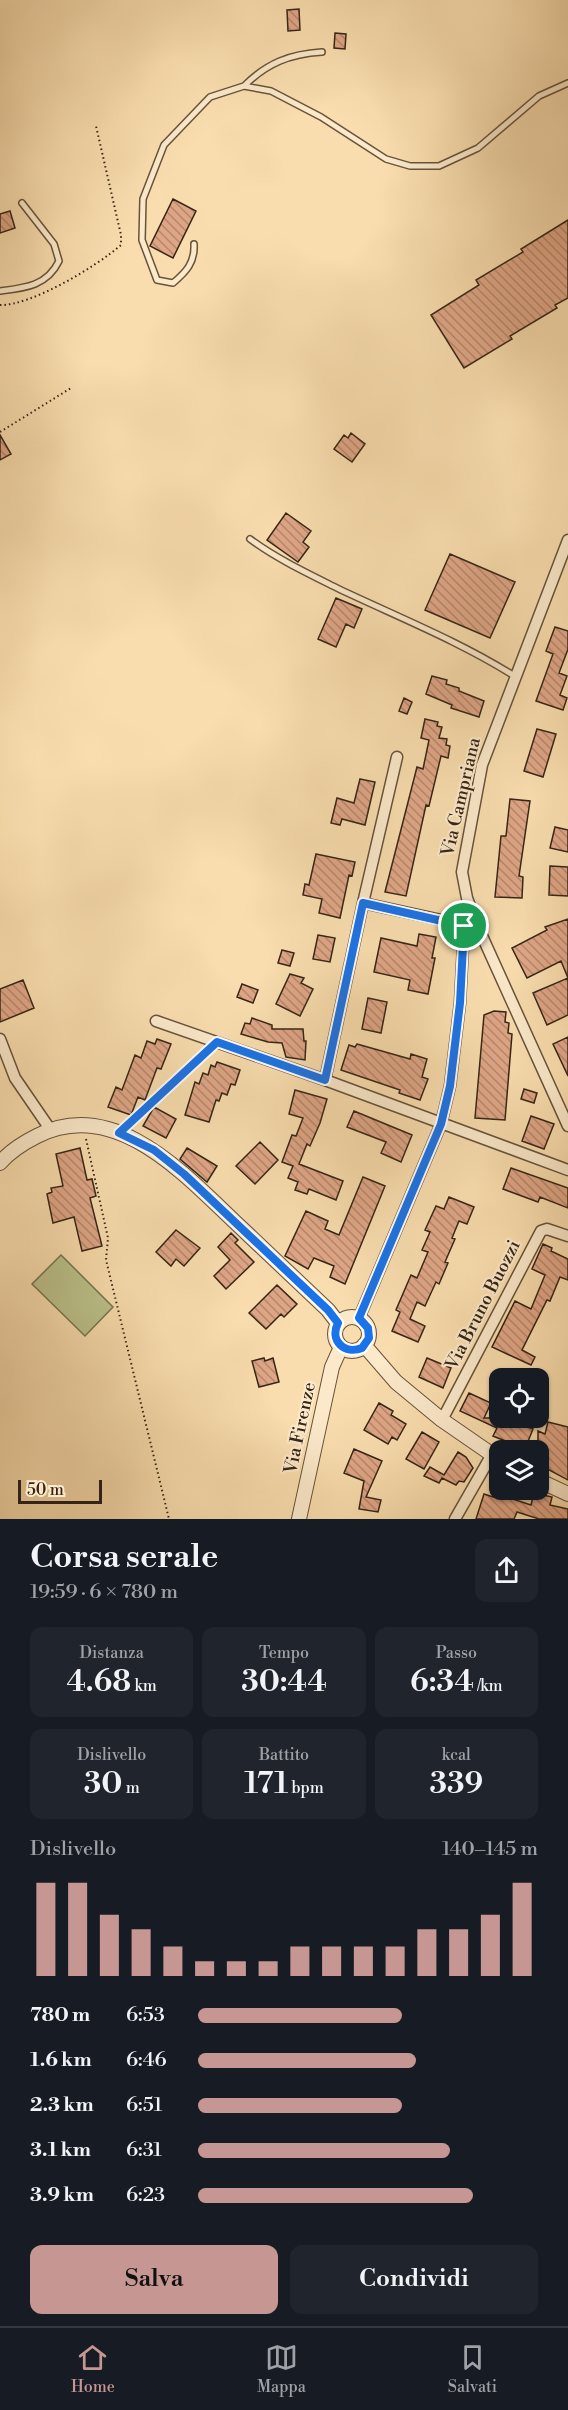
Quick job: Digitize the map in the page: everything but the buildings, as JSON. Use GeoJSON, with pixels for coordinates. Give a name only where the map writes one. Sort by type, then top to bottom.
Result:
{"type":"FeatureCollection","features":[{"type":"Feature","properties":{"kind":"street","name":"Via Campriana"},"geometry":{"type":"LineString","coordinates":[[568,540],[482,765],[463,857],[464,885],[478,927],[568,1126]]}},
{"type":"Feature","properties":{"kind":"street"},"geometry":{"type":"LineString","coordinates":[[325,1080],[397,757]]}},
{"type":"Feature","properties":{"kind":"street"},"geometry":{"type":"LineString","coordinates":[[363,903],[464,926],[478,927]]}},
{"type":"Feature","properties":{"kind":"street"},"geometry":{"type":"LineString","coordinates":[[359,1318],[441,1124],[450,1086],[459,1014],[464,926]]}},
{"type":"Feature","properties":{"kind":"street"},"geometry":{"type":"LineString","coordinates":[[156,1021],[325,1080],[568,1170]]}},
{"type":"Feature","properties":{"kind":"street"},"geometry":{"type":"LineString","coordinates":[[0,1039],[15,1078],[50,1129]]}},
{"type":"Feature","properties":{"kind":"street"},"geometry":{"type":"LineString","coordinates":[[0,1163],[25,1142],[50,1129],[86,1126],[105,1128],[119,1133],[154,1150],[184,1174],[328,1310],[338,1323]]}},
{"type":"Feature","properties":{"kind":"street","name":"Via Bruno Buozzi"},"geometry":{"type":"LineString","coordinates":[[442,1420],[541,1231],[547,1229],[568,1236]]}},
{"type":"Feature","properties":{"kind":"street"},"geometry":{"type":"LineString","coordinates":[[348,1317],[359,1318],[365,1322],[369,1338],[357,1350],[341,1347],[335,1333],[338,1323],[348,1317]]}},
{"type":"Feature","properties":{"kind":"street"},"geometry":{"type":"LineString","coordinates":[[364,1345],[396,1382],[442,1420],[489,1454]]}},
{"type":"Feature","properties":{"kind":"street","name":"Via Firenze"},"geometry":{"type":"LineString","coordinates":[[299,1519],[332,1367],[341,1347]]}},
{"type":"Feature","properties":{"kind":"street"},"geometry":{"type":"LineString","coordinates":[[455,1519],[489,1467]]}},
{"type":"Feature","properties":{"kind":"street"},"geometry":{"type":"LineString","coordinates":[[549,1485],[568,1494]]}},
{"type":"Feature","properties":{"kind":"lane"},"geometry":{"type":"LineString","coordinates":[[194,244],[194,254],[188,270],[173,283],[157,280],[142,240],[142,199],[164,146],[210,97],[244,86],[258,72],[280,59],[301,53],[322,52]]}},
{"type":"Feature","properties":{"kind":"lane"},"geometry":{"type":"LineString","coordinates":[[244,86],[271,91],[321,117],[386,159],[410,166],[439,166],[478,148],[539,96],[568,83]]}},
{"type":"Feature","properties":{"kind":"lane"},"geometry":{"type":"LineString","coordinates":[[0,291],[43,282],[54,272],[59,261],[54,244],[21,203]]}},
{"type":"Feature","properties":{"kind":"lane"},"geometry":{"type":"LineString","coordinates":[[250,539],[320,580],[438,636],[516,677]]}},
{"type":"Feature","properties":{"kind":"path"},"geometry":{"type":"LineString","coordinates":[[0,305],[12,305],[35,297],[109,255],[121,244],[121,234],[96,126]]}},
{"type":"Feature","properties":{"kind":"path"},"geometry":{"type":"LineString","coordinates":[[0,432],[71,388]]}},
{"type":"Feature","properties":{"kind":"path"},"geometry":{"type":"LineString","coordinates":[[119,1133],[217,1042]]}},
{"type":"Feature","properties":{"kind":"path"},"geometry":{"type":"LineString","coordinates":[[86,1126],[86,1139],[108,1238],[106,1260],[169,1519]]}},
{"type":"Feature","properties":{"kind":"green space"},"geometry":{"type":"Polygon","coordinates":[[[61,1255],[113,1307],[85,1336],[32,1284],[61,1255]]]}},
{"type":"Feature","properties":{"kind":"route"},"geometry":{"type":"LineString","coordinates":[[363,903],[464,926],[460,1003],[450,1086],[441,1124],[359,1318],[368,1328],[369,1338],[362,1348],[348,1350],[338,1344],[335,1329],[338,1323],[328,1310],[184,1174],[154,1150],[119,1133],[217,1042],[325,1080],[363,903]]}}]}
